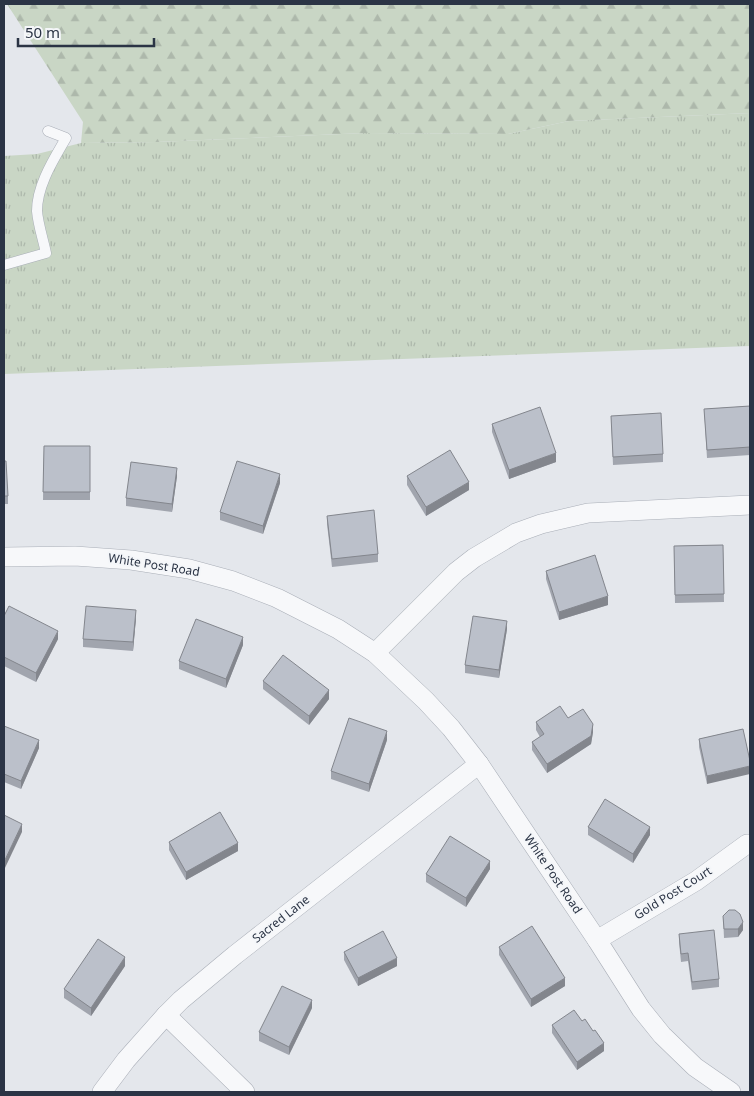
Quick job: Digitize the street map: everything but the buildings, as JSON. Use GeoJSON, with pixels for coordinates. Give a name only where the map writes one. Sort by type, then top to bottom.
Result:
{"type":"FeatureCollection","features":[{"type":"Feature","properties":{"kind":"street"},"geometry":{"type":"LineString","coordinates":[[375,653],[456,572],[474,558],[516,533],[541,524],[588,513],[750,504]]}},
{"type":"Feature","properties":{"kind":"street","name":"White Post Road"},"geometry":{"type":"LineString","coordinates":[[4,557],[75,556],[131,560],[189,569],[232,581],[277,598],[338,629],[375,653],[426,701],[451,728],[479,764],[642,1009],[662,1035],[695,1067],[731,1092]]}},
{"type":"Feature","properties":{"kind":"street","name":"Sacred Lane"},"geometry":{"type":"LineString","coordinates":[[102,1092],[126,1060],[166,1015],[235,955],[479,764]]}},
{"type":"Feature","properties":{"kind":"street","name":"Gold Post Court"},"geometry":{"type":"LineString","coordinates":[[597,940],[696,880],[747,844]]}},
{"type":"Feature","properties":{"kind":"street"},"geometry":{"type":"LineString","coordinates":[[166,1015],[245,1092]]}},
{"type":"Feature","properties":{"kind":"lane"},"geometry":{"type":"LineString","coordinates":[[4,266],[46,253],[37,211],[40,189],[66,138],[48,131]]}},
{"type":"Feature","properties":{"kind":"green space"},"geometry":{"type":"Polygon","coordinates":[[[7,4],[750,4],[750,113],[569,121],[508,134],[365,133],[156,142],[81,143],[83,122],[7,4]]]}},
{"type":"Feature","properties":{"kind":"green space"},"geometry":{"type":"Polygon","coordinates":[[[750,113],[750,346],[4,374],[4,156],[37,154],[81,143],[156,142],[365,133],[508,134],[569,121],[750,113]]]}}]}
